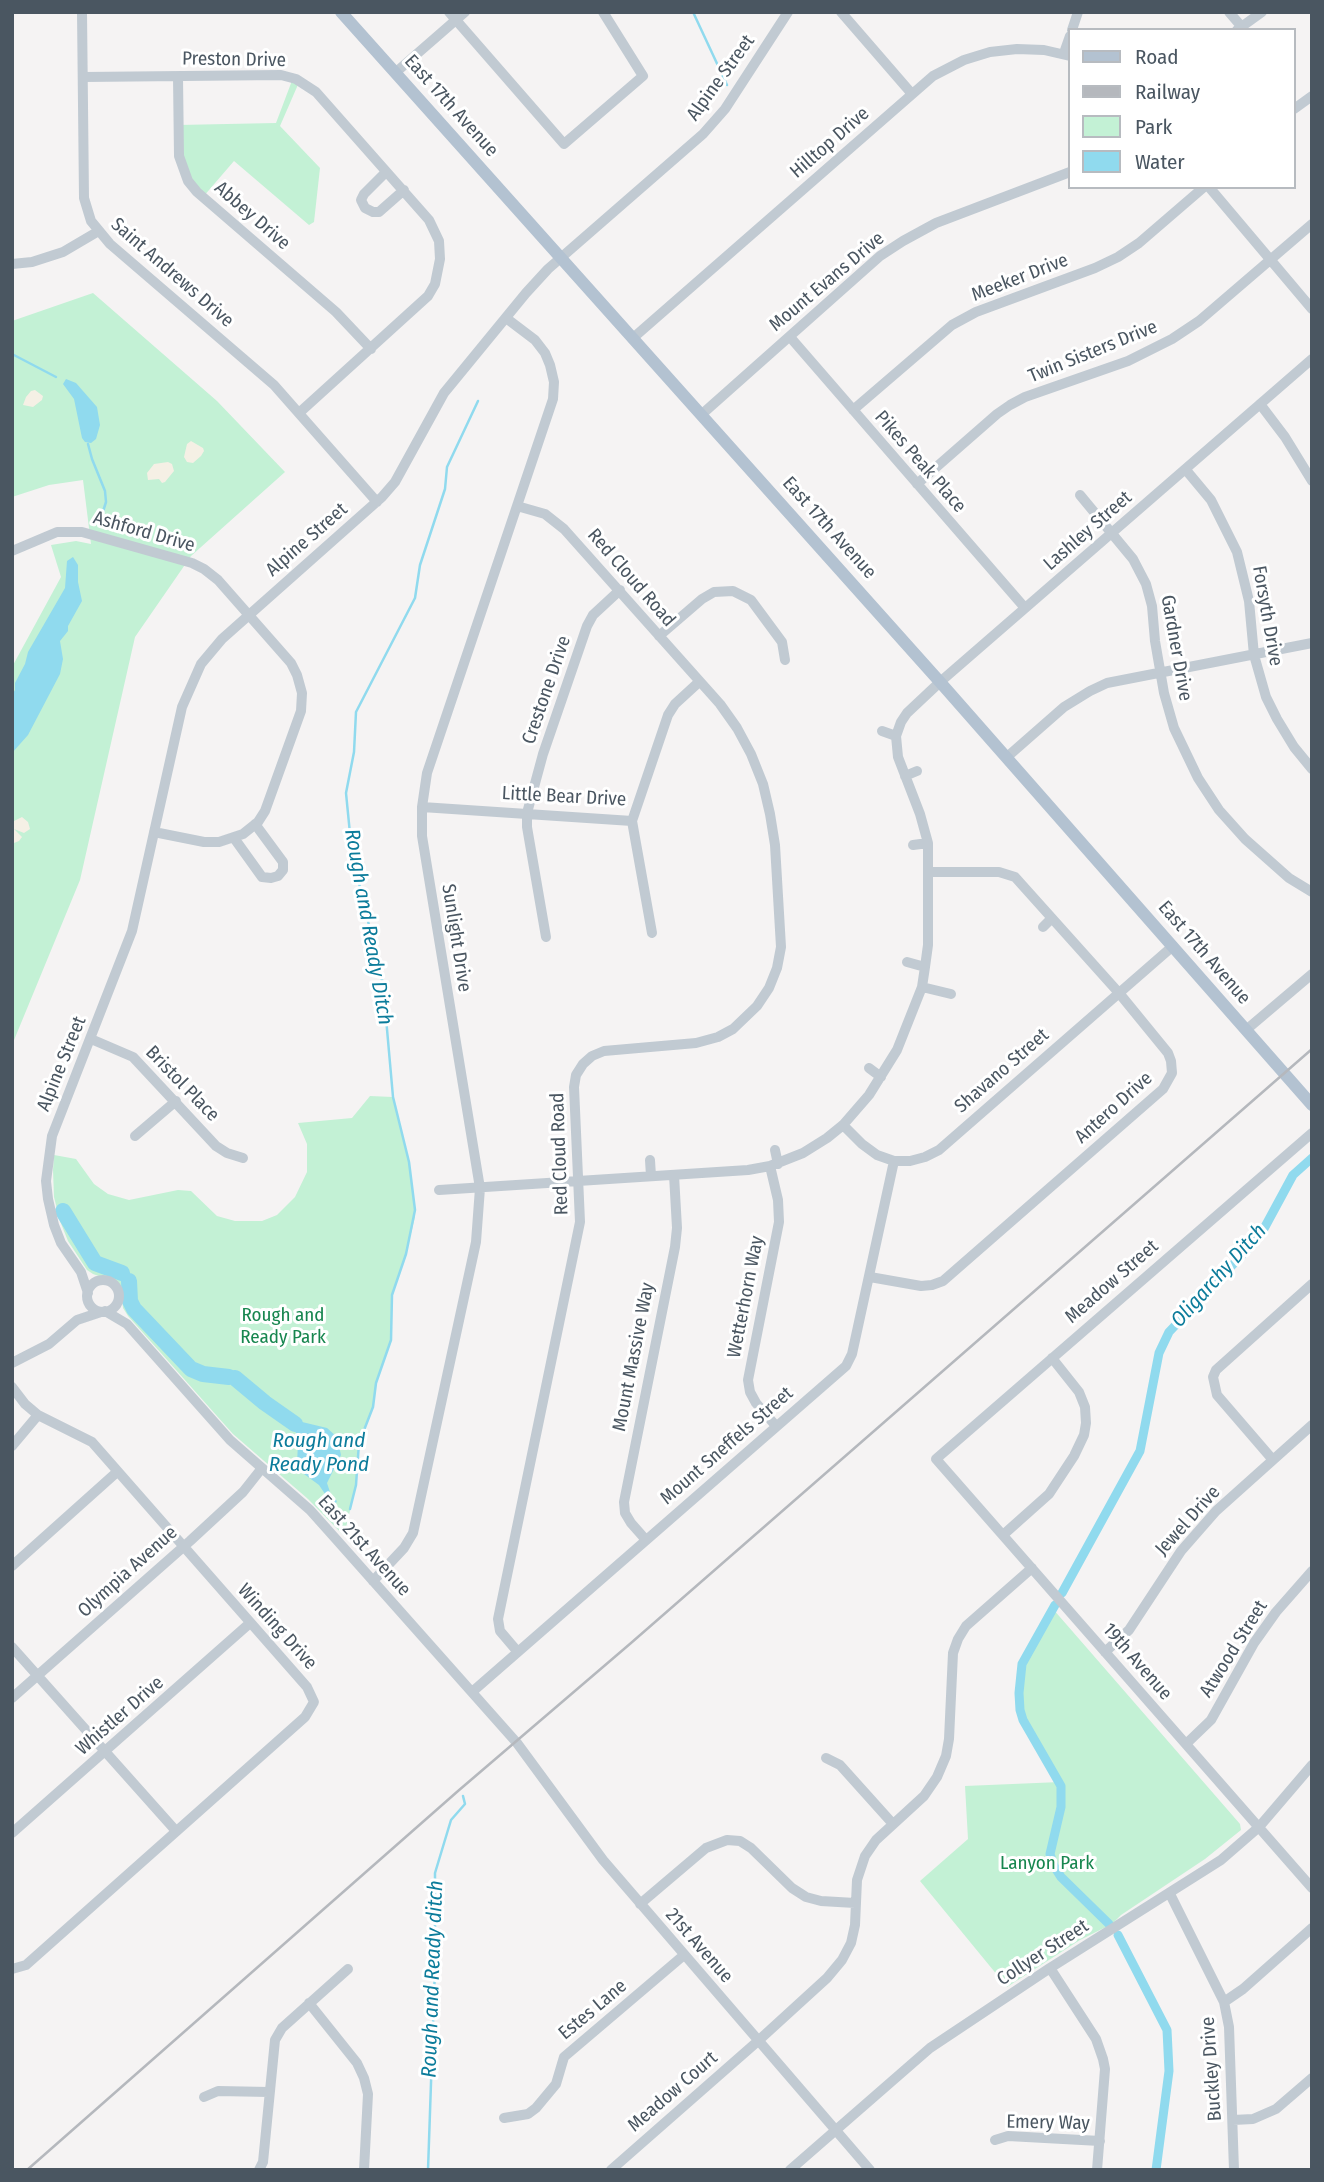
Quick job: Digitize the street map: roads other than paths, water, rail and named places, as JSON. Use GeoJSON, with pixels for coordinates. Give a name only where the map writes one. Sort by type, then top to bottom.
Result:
{"type":"FeatureCollection","features":[{"type":"Feature","properties":{"kind":"main road","name":"East 17th Avenue"},"geometry":{"type":"LineString","coordinates":[[341,12],[1007,757],[1312,1105]]}},
{"type":"Feature","properties":{"kind":"street","name":"Saint Andrews Drive"},"geometry":{"type":"LineString","coordinates":[[82,12],[84,198],[87,214],[97,232],[274,385],[377,502]]}},
{"type":"Feature","properties":{"kind":"street"},"geometry":{"type":"LineString","coordinates":[[449,12],[564,144],[643,76],[603,12]]}},
{"type":"Feature","properties":{"kind":"street"},"geometry":{"type":"LineString","coordinates":[[395,73],[457,22],[465,12]]}},
{"type":"Feature","properties":{"kind":"street","name":"Alpine Street"},"geometry":{"type":"LineString","coordinates":[[81,1272],[61,1243],[48,1199],[46,1181],[52,1136],[132,931],[182,708],[201,664],[222,639],[377,502],[395,482],[444,393],[526,293],[561,258],[655,178],[714,122],[788,12]]}},
{"type":"Feature","properties":{"kind":"street"},"geometry":{"type":"LineString","coordinates":[[841,12],[912,94]]}},
{"type":"Feature","properties":{"kind":"street"},"geometry":{"type":"LineString","coordinates":[[1229,12],[1239,28],[1262,12]]}},
{"type":"Feature","properties":{"kind":"street","name":"Hilltop Drive"},"geometry":{"type":"LineString","coordinates":[[633,338],[939,72],[990,52],[1017,49],[1067,55]]}},
{"type":"Feature","properties":{"kind":"street","name":"Preston Drive"},"geometry":{"type":"LineString","coordinates":[[84,77],[281,75],[296,79],[316,92],[429,220],[440,250],[435,285],[419,306],[299,413]]}},
{"type":"Feature","properties":{"kind":"street","name":"Abbey Drive"},"geometry":{"type":"LineString","coordinates":[[178,77],[179,156],[188,181],[197,192],[336,312],[371,349]]}},
{"type":"Feature","properties":{"kind":"street"},"geometry":{"type":"LineString","coordinates":[[1296,108],[1312,96]]}},
{"type":"Feature","properties":{"kind":"street"},"geometry":{"type":"LineString","coordinates":[[386,172],[363,194],[361,200],[365,208],[379,212],[404,190]]}},
{"type":"Feature","properties":{"kind":"street","name":"Mount Evans Drive"},"geometry":{"type":"LineString","coordinates":[[701,415],[880,257],[903,241],[936,223],[1068,173]]}},
{"type":"Feature","properties":{"kind":"street","name":"Meeker Drive"},"geometry":{"type":"LineString","coordinates":[[853,410],[953,325],[976,312],[1118,257],[1204,189]]}},
{"type":"Feature","properties":{"kind":"street"},"geometry":{"type":"LineString","coordinates":[[1208,189],[1312,309]]}},
{"type":"Feature","properties":{"kind":"street","name":"Twin Sisters Drive"},"geometry":{"type":"LineString","coordinates":[[918,484],[1010,405],[1025,397],[1128,361],[1172,339],[1199,321],[1312,224]]}},
{"type":"Feature","properties":{"kind":"street"},"geometry":{"type":"LineString","coordinates":[[12,264],[32,262],[63,252],[97,232]]}},
{"type":"Feature","properties":{"kind":"street","name":"Sunlight Drive"},"geometry":{"type":"LineString","coordinates":[[373,1581],[404,1548],[413,1533],[476,1242],[480,1188],[422,836],[422,807],[428,774],[553,399],[554,382],[550,365],[540,346],[506,318]]}},
{"type":"Feature","properties":{"kind":"street","name":"Pikes Peak Place"},"geometry":{"type":"LineString","coordinates":[[790,337],[1025,608]]}},
{"type":"Feature","properties":{"kind":"street","name":"Lashley Street"},"geometry":{"type":"LineString","coordinates":[[896,736],[908,713],[940,682],[1312,359]]}},
{"type":"Feature","properties":{"kind":"street"},"geometry":{"type":"LineString","coordinates":[[1260,404],[1285,437],[1312,481]]}},
{"type":"Feature","properties":{"kind":"street","name":"Forsyth Drive"},"geometry":{"type":"LineString","coordinates":[[1186,470],[1211,500],[1237,552],[1249,601],[1254,655],[1266,697],[1294,747],[1312,769]]}},
{"type":"Feature","properties":{"kind":"street","name":"Gardner Drive"},"geometry":{"type":"LineString","coordinates":[[1080,495],[1133,559],[1146,584],[1152,606],[1159,672],[1174,728],[1185,753],[1219,810],[1245,839],[1266,859],[1312,892]]}},
{"type":"Feature","properties":{"kind":"street","name":"Red Cloud Road"},"geometry":{"type":"LineString","coordinates":[[516,1651],[500,1631],[498,1619],[580,1222],[574,1087],[576,1075],[592,1056],[604,1051],[696,1043],[718,1037],[739,1024],[758,1006],[769,988],[781,947],[775,845],[762,784],[751,754],[737,728],[720,704],[555,519],[517,506]]}},
{"type":"Feature","properties":{"kind":"street","name":"Ashford Drive"},"geometry":{"type":"LineString","coordinates":[[12,551],[57,532],[82,532],[192,563],[218,580],[291,663],[302,693],[301,711],[265,811],[255,824]]}},
{"type":"Feature","properties":{"kind":"street","name":"Crestone Drive"},"geometry":{"type":"LineString","coordinates":[[527,813],[543,754],[587,625],[593,615],[620,590]]}},
{"type":"Feature","properties":{"kind":"street"},"geometry":{"type":"LineString","coordinates":[[659,636],[702,599],[714,592],[733,591],[751,600],[782,642],[785,660]]}},
{"type":"Feature","properties":{"kind":"street"},"geometry":{"type":"LineString","coordinates":[[1007,757],[1063,707],[1107,683],[1312,643]]}},
{"type":"Feature","properties":{"kind":"street","name":"Little Bear Drive"},"geometry":{"type":"LineString","coordinates":[[422,807],[632,821],[668,715],[675,704],[699,682]]}},
{"type":"Feature","properties":{"kind":"street"},"geometry":{"type":"LineString","coordinates":[[439,1190],[674,1175],[774,1165],[803,1153],[843,1125],[869,1095],[897,1050],[922,988],[928,945],[928,843],[898,757],[896,736],[882,731]]}},
{"type":"Feature","properties":{"kind":"street"},"geometry":{"type":"LineString","coordinates":[[905,776],[916,771]]}},
{"type":"Feature","properties":{"kind":"street"},"geometry":{"type":"LineString","coordinates":[[527,813],[527,827],[546,937]]}},
{"type":"Feature","properties":{"kind":"street"},"geometry":{"type":"LineString","coordinates":[[632,821],[652,933]]}},
{"type":"Feature","properties":{"kind":"street"},"geometry":{"type":"LineString","coordinates":[[154,832],[204,842],[219,842],[234,838],[255,824],[283,862],[283,870],[278,876],[262,877],[234,838]]}},
{"type":"Feature","properties":{"kind":"street"},"geometry":{"type":"LineString","coordinates":[[913,845],[928,843]]}},
{"type":"Feature","properties":{"kind":"street","name":"Antero Drive"},"geometry":{"type":"LineString","coordinates":[[870,1277],[920,1291],[943,1281],[1163,1089],[1172,1073],[1168,1052],[1015,877],[999,867],[929,872]]}},
{"type":"Feature","properties":{"kind":"street"},"geometry":{"type":"LineString","coordinates":[[1043,927],[1051,919]]}},
{"type":"Feature","properties":{"kind":"street","name":"Shavano Street"},"geometry":{"type":"LineString","coordinates":[[894,1161],[910,1161],[939,1150],[1172,946]]}},
{"type":"Feature","properties":{"kind":"street"},"geometry":{"type":"LineString","coordinates":[[907,962],[925,967]]}},
{"type":"Feature","properties":{"kind":"street"},"geometry":{"type":"LineString","coordinates":[[1246,1030],[1312,974]]}},
{"type":"Feature","properties":{"kind":"street"},"geometry":{"type":"LineString","coordinates":[[922,988],[951,994]]}},
{"type":"Feature","properties":{"kind":"street","name":"Bristol Place"},"geometry":{"type":"LineString","coordinates":[[91,1039],[133,1057],[216,1146],[230,1155],[243,1158]]}},
{"type":"Feature","properties":{"kind":"street"},"geometry":{"type":"LineString","coordinates":[[869,1069],[881,1077]]}},
{"type":"Feature","properties":{"kind":"street"},"geometry":{"type":"LineString","coordinates":[[135,1136],[176,1101]]}},
{"type":"Feature","properties":{"kind":"street"},"geometry":{"type":"LineString","coordinates":[[843,1125],[862,1144],[894,1161]]}},
{"type":"Feature","properties":{"kind":"street","name":"Meadow Street"},"geometry":{"type":"LineString","coordinates":[[936,1459],[1312,1133]]}},
{"type":"Feature","properties":{"kind":"street"},"geometry":{"type":"LineString","coordinates":[[774,1165],[775,1150]]}},
{"type":"Feature","properties":{"kind":"street"},"geometry":{"type":"LineString","coordinates":[[650,1160],[651,1176]]}},
{"type":"Feature","properties":{"kind":"street","name":"Mount Sneffels Street"},"geometry":{"type":"LineString","coordinates":[[472,1692],[846,1366],[852,1354],[894,1161]]}},
{"type":"Feature","properties":{"kind":"street","name":"Wetterhorn Way"},"geometry":{"type":"LineString","coordinates":[[774,1165],[779,1222],[748,1380],[756,1403],[776,1426]]}},
{"type":"Feature","properties":{"kind":"street","name":"Mount Massive Way"},"geometry":{"type":"LineString","coordinates":[[646,1540],[625,1513],[624,1502],[677,1228],[674,1175]]}},
{"type":"Feature","properties":{"kind":"street"},"geometry":{"type":"LineString","coordinates":[[12,1363],[49,1344],[77,1320],[116,1305],[119,1296],[113,1284],[81,1272]]}},
{"type":"Feature","properties":{"kind":"street"},"geometry":{"type":"LineString","coordinates":[[81,1272],[92,1307],[103,1311]]}},
{"type":"Feature","properties":{"kind":"street"},"geometry":{"type":"LineString","coordinates":[[77,1320],[92,1285],[100,1280]]}},
{"type":"Feature","properties":{"kind":"street"},"geometry":{"type":"LineString","coordinates":[[1273,1461],[1217,1395],[1213,1377],[1226,1361],[1312,1284]]}},
{"type":"Feature","properties":{"kind":"street","name":"East 21st Avenue"},"geometry":{"type":"LineString","coordinates":[[119,1296],[127,1324]]}},
{"type":"Feature","properties":{"kind":"street","name":"East 21st Avenue"},"geometry":{"type":"LineString","coordinates":[[103,1311],[127,1324],[230,1440],[310,1510],[512,1737]]}},
{"type":"Feature","properties":{"kind":"street"},"geometry":{"type":"LineString","coordinates":[[1003,1535],[1049,1494],[1074,1456],[1084,1435],[1085,1407],[1079,1392],[1052,1358]]}},
{"type":"Feature","properties":{"kind":"street","name":"Winding Drive"},"geometry":{"type":"LineString","coordinates":[[12,1387],[38,1415],[92,1442],[307,1687],[314,1702],[305,1717],[26,1965],[12,1969]]}},
{"type":"Feature","properties":{"kind":"street"},"geometry":{"type":"LineString","coordinates":[[12,1446],[38,1415]]}},
{"type":"Feature","properties":{"kind":"street","name":"Jewel Drive"},"geometry":{"type":"LineString","coordinates":[[1105,1652],[1129,1630],[1181,1551],[1216,1511],[1312,1425]]}},
{"type":"Feature","properties":{"kind":"street","name":"19th Avenue"},"geometry":{"type":"LineString","coordinates":[[936,1459],[1312,1888]]}},
{"type":"Feature","properties":{"kind":"street","name":"Olympia Avenue"},"geometry":{"type":"LineString","coordinates":[[12,1698],[243,1492],[262,1468]]}},
{"type":"Feature","properties":{"kind":"street"},"geometry":{"type":"LineString","coordinates":[[12,1566],[117,1472]]}},
{"type":"Feature","properties":{"kind":"street","name":"Meadow Court"},"geometry":{"type":"LineString","coordinates":[[611,2170],[758,2041],[827,1978],[842,1960],[851,1943],[855,1925],[857,1880],[865,1856],[876,1840],[923,1796],[937,1777],[946,1756],[953,1653],[958,1639],[966,1626],[1032,1568]]}},
{"type":"Feature","properties":{"kind":"street","name":"Atwood Street"},"geometry":{"type":"LineString","coordinates":[[1186,1744],[1211,1720],[1254,1643],[1290,1594],[1312,1571]]}},
{"type":"Feature","properties":{"kind":"street","name":"Whistler Drive"},"geometry":{"type":"LineString","coordinates":[[12,1833],[250,1623]]}},
{"type":"Feature","properties":{"kind":"street"},"geometry":{"type":"LineString","coordinates":[[12,1647],[176,1831]]}},
{"type":"Feature","properties":{"kind":"street","name":"21st Avenue"},"geometry":{"type":"LineString","coordinates":[[512,1737],[603,1860],[870,2170]]}},
{"type":"Feature","properties":{"kind":"street"},"geometry":{"type":"LineString","coordinates":[[826,1758],[840,1765],[893,1824]]}},
{"type":"Feature","properties":{"kind":"street","name":"Collyer Street"},"geometry":{"type":"LineString","coordinates":[[790,2170],[930,2048],[1221,1860],[1259,1827],[1312,1765]]}},
{"type":"Feature","properties":{"kind":"street"},"geometry":{"type":"LineString","coordinates":[[640,1904],[706,1848],[727,1840],[740,1841],[751,1848],[792,1888],[806,1897],[821,1901],[855,1903]]}},
{"type":"Feature","properties":{"kind":"street","name":"Buckley Drive"},"geometry":{"type":"LineString","coordinates":[[1170,1894],[1224,2002],[1229,2027],[1234,2170]]}},
{"type":"Feature","properties":{"kind":"street"},"geometry":{"type":"LineString","coordinates":[[1224,2002],[1243,1989],[1312,1928]]}},
{"type":"Feature","properties":{"kind":"street","name":"Estes Lane"},"geometry":{"type":"LineString","coordinates":[[504,2118],[528,2114],[536,2109],[556,2084],[564,2057],[684,1955]]}},
{"type":"Feature","properties":{"kind":"street"},"geometry":{"type":"LineString","coordinates":[[1050,1968],[1096,2039],[1103,2059],[1105,2069],[1097,2170]]}},
{"type":"Feature","properties":{"kind":"street"},"geometry":{"type":"LineString","coordinates":[[259,2170],[263,2162],[275,2040],[282,2028],[348,1969]]}},
{"type":"Feature","properties":{"kind":"street"},"geometry":{"type":"LineString","coordinates":[[309,2003],[357,2063],[365,2078],[368,2094],[364,2170]]}},
{"type":"Feature","properties":{"kind":"street"},"geometry":{"type":"LineString","coordinates":[[1233,2120],[1253,2119],[1276,2109],[1312,2078]]}},
{"type":"Feature","properties":{"kind":"street"},"geometry":{"type":"LineString","coordinates":[[204,2097],[218,2091],[269,2092]]}},
{"type":"Feature","properties":{"kind":"street","name":"Emery Way"},"geometry":{"type":"LineString","coordinates":[[995,2140],[1008,2136],[1100,2141]]}},
{"type":"Feature","properties":{"kind":"water"},"geometry":{"type":"Polygon","coordinates":[[[66,379],[76,383],[97,407],[100,425],[96,439],[91,443],[82,438],[74,399],[63,384],[66,379]]]}},
{"type":"Feature","properties":{"kind":"water"},"geometry":{"type":"Polygon","coordinates":[[[73,557],[78,565],[82,601],[68,626],[68,631],[60,641],[63,659],[60,674],[28,735],[12,753],[12,695],[15,683],[28,652],[65,588],[67,561],[73,557]]]}},
{"type":"Feature","properties":{"kind":"water","name":"Rough and Ready Pond"},"geometry":{"type":"Polygon","coordinates":[[[298,1421],[327,1428],[337,1437],[341,1455],[327,1483],[336,1503],[329,1500],[319,1485],[297,1465],[298,1441],[294,1426],[298,1421]]]}},
{"type":"Feature","properties":{"kind":"waterway","name":"Rough and Ready Ditch"},"geometry":{"type":"LineString","coordinates":[[693,12],[727,85]]}},
{"type":"Feature","properties":{"kind":"waterway"},"geometry":{"type":"LineString","coordinates":[[12,354],[56,377]]}},
{"type":"Feature","properties":{"kind":"waterway","name":"Rough and Ready Ditch"},"geometry":{"type":"LineString","coordinates":[[350,1509],[356,1485],[359,1443],[373,1407],[376,1383],[391,1340],[392,1295],[406,1254],[415,1210],[409,1162],[393,1097],[383,984],[352,854],[346,793],[354,752],[356,712],[415,598],[420,565],[445,489],[447,467],[478,401]]}},
{"type":"Feature","properties":{"kind":"waterway"},"geometry":{"type":"LineString","coordinates":[[88,444],[105,491],[106,502],[100,521]]}},
{"type":"Feature","properties":{"kind":"waterway","name":"Oligarchy Ditch"},"geometry":{"type":"LineString","coordinates":[[1062,1593],[1140,1451],[1159,1353],[1169,1332],[1260,1236],[1293,1175],[1312,1158]]}},
{"type":"Feature","properties":{"kind":"waterway"},"geometry":{"type":"LineString","coordinates":[[63,1211],[95,1263],[122,1273]]}},
{"type":"Feature","properties":{"kind":"waterway"},"geometry":{"type":"LineString","coordinates":[[129,1281],[130,1301],[134,1309],[191,1369],[203,1374],[229,1377]]}},
{"type":"Feature","properties":{"kind":"waterway"},"geometry":{"type":"LineString","coordinates":[[235,1378],[295,1424]]}},
{"type":"Feature","properties":{"kind":"waterway","name":"Oligarchy Ditch"},"geometry":{"type":"LineString","coordinates":[[1055,1605],[1022,1664],[1020,1710],[1023,1720],[1061,1786],[1061,1807],[1050,1854],[1054,1866],[1061,1877],[1109,1924]]}},
{"type":"Feature","properties":{"kind":"waterway","name":"Rough and Ready ditch"},"geometry":{"type":"LineString","coordinates":[[428,2170],[435,1967],[435,1873],[451,1820],[465,1804],[463,1796]]}},
{"type":"Feature","properties":{"kind":"waterway","name":"Oligarchy Ditch"},"geometry":{"type":"LineString","coordinates":[[1118,1935],[1167,2030],[1169,2071],[1156,2170]]}},
{"type":"Feature","properties":{"kind":"railway"},"geometry":{"type":"LineString","coordinates":[[27,2170],[458,1791],[1312,1049]]}},
{"type":"Feature","properties":{"kind":"park label","name":"Rough and Ready Park"},"geometry":{"type":"Point","coordinates":[283,1327]}},
{"type":"Feature","properties":{"kind":"park label","name":"Lanyon Park"},"geometry":{"type":"Point","coordinates":[1047,1864]}}]}
